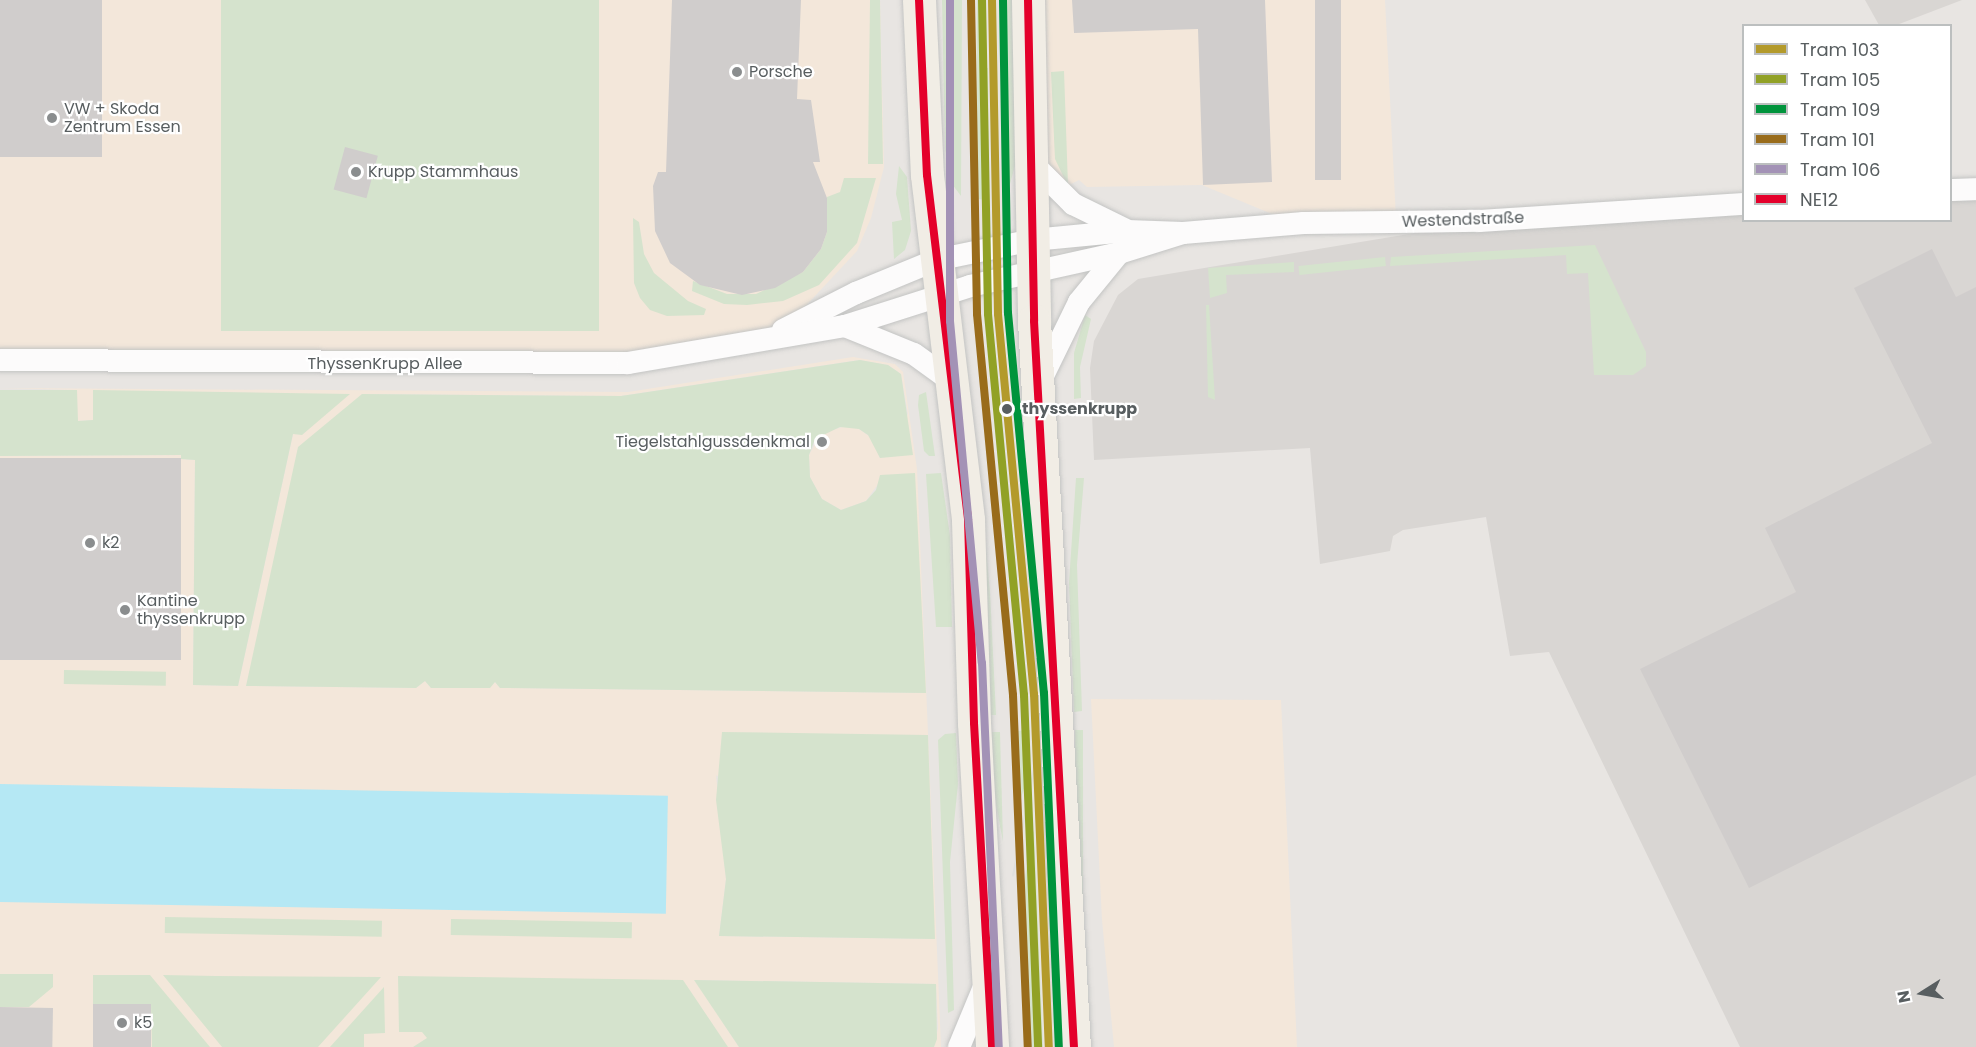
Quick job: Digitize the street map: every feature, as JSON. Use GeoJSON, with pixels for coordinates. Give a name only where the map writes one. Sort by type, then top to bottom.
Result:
{"type":"FeatureCollection","features":[{"type":"Feature","properties":{"kind":"main road"},"geometry":{"type":"LineString","coordinates":[[919,0],[923,116],[936,260],[954,383],[968,520],[987,980],[992,1047]]}},
{"type":"Feature","properties":{"kind":"main road"},"geometry":{"type":"LineString","coordinates":[[1028,0],[1034,165],[1033,272],[1074,1047]]}},
{"type":"Feature","properties":{"kind":"street","name":"Westendstraße"},"geometry":{"type":"LineString","coordinates":[[1034,165],[1073,204],[1127,231]]}},
{"type":"Feature","properties":{"kind":"street"},"geometry":{"type":"LineString","coordinates":[[1952,190],[1976,189]]}},
{"type":"Feature","properties":{"kind":"street","name":"Westendstraße"},"geometry":{"type":"LineString","coordinates":[[891,277],[936,260],[1033,240],[1127,231],[1183,233],[1305,224],[1479,221],[1742,204]]}},
{"type":"Feature","properties":{"kind":"street","name":"Westendstraße"},"geometry":{"type":"LineString","coordinates":[[941,295],[1119,253],[1183,233]]}},
{"type":"Feature","properties":{"kind":"street"},"geometry":{"type":"LineString","coordinates":[[1039,385],[1079,302],[1119,253]]}},
{"type":"Feature","properties":{"kind":"street","name":"ThyssenKrupp Allee"},"geometry":{"type":"LineString","coordinates":[[767,338],[891,277]]}},
{"type":"Feature","properties":{"kind":"street","name":"ThyssenKrupp Allee"},"geometry":{"type":"LineString","coordinates":[[0,360],[628,363],[845,326],[941,295]]}},
{"type":"Feature","properties":{"kind":"street"},"geometry":{"type":"LineString","coordinates":[[845,326],[914,354],[954,383]]}},
{"type":"Feature","properties":{"kind":"street"},"geometry":{"type":"LineString","coordinates":[[959,1047],[987,980]]}},
{"type":"Feature","properties":{"kind":"shaded area"},"geometry":{"type":"Polygon","coordinates":[[[0,0],[880,0],[884,167],[871,218],[857,251],[786,327],[627,360],[0,355],[0,0]]]}},
{"type":"Feature","properties":{"kind":"shaded area"},"geometry":{"type":"Polygon","coordinates":[[[1036,0],[1385,0],[1396,218],[1294,223],[1202,185],[1087,187],[1079,180],[1065,187],[1038,174],[1036,0]]]}},
{"type":"Feature","properties":{"kind":"shaded area"},"geometry":{"type":"Polygon","coordinates":[[[1865,0],[1962,0],[1899,24],[1878,24],[1865,0]]]}},
{"type":"Feature","properties":{"kind":"shaded area"},"geometry":{"type":"Polygon","coordinates":[[[1976,184],[1976,1047],[1740,1047],[1549,652],[1510,656],[1486,517],[1403,530],[1393,536],[1390,551],[1320,564],[1310,448],[1094,460],[1090,368],[1094,341],[1118,295],[1138,279],[1499,219],[1742,203],[1742,222],[1952,222],[1952,186],[1976,184]]]}},
{"type":"Feature","properties":{"kind":"shaded area"},"geometry":{"type":"Polygon","coordinates":[[[853,357],[895,364],[903,372],[917,469],[941,1047],[934,1047],[938,1028],[936,984],[695,980],[739,1047],[0,1047],[0,456],[182,455],[181,459],[195,460],[193,685],[238,686],[293,434],[93,391],[93,420],[77,421],[77,390],[0,388],[628,392],[853,357]],[[859,360],[621,396],[362,394],[246,686],[416,688],[425,681],[431,688],[489,687],[495,682],[500,688],[926,693],[878,484],[866,501],[841,510],[822,499],[810,477],[809,455],[821,433],[846,426],[859,429],[873,439],[880,458],[908,414],[901,374],[888,365],[859,360]],[[716,775],[726,879],[719,936],[935,939],[716,775]]]}},
{"type":"Feature","properties":{"kind":"shaded area"},"geometry":{"type":"Polygon","coordinates":[[[1091,699],[1281,700],[1297,1047],[1114,1047],[1102,920],[1091,699]]]}},
{"type":"Feature","properties":{"kind":"green space"},"geometry":{"type":"Polygon","coordinates":[[[221,0],[599,0],[599,331],[221,331],[221,0]]]}},
{"type":"Feature","properties":{"kind":"green space"},"geometry":{"type":"Polygon","coordinates":[[[870,0],[880,0],[883,164],[868,164],[870,0]]]}},
{"type":"Feature","properties":{"kind":"green space"},"geometry":{"type":"Polygon","coordinates":[[[942,0],[962,0],[961,196],[952,184],[945,149],[942,0]]]}},
{"type":"Feature","properties":{"kind":"green space"},"geometry":{"type":"Polygon","coordinates":[[[977,0],[982,0],[984,68],[988,68],[989,196],[986,200],[978,199],[976,194],[977,0]]]}},
{"type":"Feature","properties":{"kind":"green space"},"geometry":{"type":"Polygon","coordinates":[[[1000,0],[1012,0],[1016,162],[1010,184],[1004,184],[1000,0]]]}},
{"type":"Feature","properties":{"kind":"green space"},"geometry":{"type":"Polygon","coordinates":[[[1064,71],[1068,186],[1055,159],[1051,72],[1064,71]]]}},
{"type":"Feature","properties":{"kind":"green space"},"geometry":{"type":"Polygon","coordinates":[[[899,166],[907,177],[911,231],[905,250],[894,259],[892,222],[902,220],[896,194],[899,166]]]}},
{"type":"Feature","properties":{"kind":"green space"},"geometry":{"type":"Polygon","coordinates":[[[844,178],[876,178],[857,243],[819,285],[783,301],[747,305],[724,304],[692,291],[693,281],[727,294],[756,294],[803,272],[821,249],[827,232],[827,197],[840,192],[844,178]]]}},
{"type":"Feature","properties":{"kind":"green space"},"geometry":{"type":"Polygon","coordinates":[[[633,218],[639,222],[644,254],[654,273],[688,301],[706,309],[704,315],[667,316],[650,310],[640,298],[634,283],[633,218]]]}},
{"type":"Feature","properties":{"kind":"green space"},"geometry":{"type":"Polygon","coordinates":[[[1595,245],[1646,352],[1646,366],[1633,375],[1594,375],[1588,273],[1567,274],[1566,255],[1390,266],[1391,257],[1595,245]]]}},
{"type":"Feature","properties":{"kind":"green space"},"geometry":{"type":"Polygon","coordinates":[[[1385,257],[1386,266],[1299,275],[1298,266],[1385,257]]]}},
{"type":"Feature","properties":{"kind":"green space"},"geometry":{"type":"Polygon","coordinates":[[[1294,262],[1294,272],[1226,275],[1227,293],[1210,298],[1208,268],[1294,262]]]}},
{"type":"Feature","properties":{"kind":"green space"},"geometry":{"type":"Polygon","coordinates":[[[1206,305],[1209,305],[1215,400],[1208,397],[1206,305]]]}},
{"type":"Feature","properties":{"kind":"green space"},"geometry":{"type":"Polygon","coordinates":[[[1085,315],[1091,319],[1080,367],[1081,398],[1074,399],[1074,353],[1085,315]]]}},
{"type":"Feature","properties":{"kind":"green space"},"geometry":{"type":"Polygon","coordinates":[[[860,360],[888,365],[901,374],[913,455],[880,458],[868,435],[859,429],[840,427],[815,439],[809,455],[810,477],[822,499],[841,510],[866,501],[876,490],[880,475],[915,473],[926,693],[500,688],[495,682],[490,688],[431,688],[425,681],[416,688],[246,686],[298,447],[362,394],[621,396],[860,360]]]}},
{"type":"Feature","properties":{"kind":"green space"},"geometry":{"type":"Polygon","coordinates":[[[0,390],[77,390],[78,421],[93,420],[93,390],[350,394],[302,435],[293,434],[238,686],[193,685],[195,460],[181,459],[181,455],[0,456],[0,390]]]}},
{"type":"Feature","properties":{"kind":"green space"},"geometry":{"type":"Polygon","coordinates":[[[926,392],[935,456],[929,456],[924,451],[918,405],[919,395],[926,392]]]}},
{"type":"Feature","properties":{"kind":"green space"},"geometry":{"type":"Polygon","coordinates":[[[941,473],[950,536],[952,627],[936,627],[926,474],[941,473]]]}},
{"type":"Feature","properties":{"kind":"green space"},"geometry":{"type":"Polygon","coordinates":[[[1076,478],[1084,478],[1077,565],[1082,711],[1074,712],[1069,583],[1076,478]]]}},
{"type":"Feature","properties":{"kind":"green space"},"geometry":{"type":"Polygon","coordinates":[[[981,497],[990,593],[996,715],[989,715],[981,497]]]}},
{"type":"Feature","properties":{"kind":"green space"},"geometry":{"type":"Polygon","coordinates":[[[64,670],[166,672],[166,686],[64,684],[64,670]]]}},
{"type":"Feature","properties":{"kind":"green space"},"geometry":{"type":"Polygon","coordinates":[[[1030,730],[1029,773],[1020,801],[1017,731],[1030,730]]]}},
{"type":"Feature","properties":{"kind":"green space"},"geometry":{"type":"Polygon","coordinates":[[[1075,730],[1083,730],[1083,1046],[1075,1046],[1075,730]]]}},
{"type":"Feature","properties":{"kind":"green space"},"geometry":{"type":"Polygon","coordinates":[[[722,732],[928,735],[935,939],[719,936],[726,879],[716,800],[722,732]]]}},
{"type":"Feature","properties":{"kind":"green space"},"geometry":{"type":"Polygon","coordinates":[[[990,732],[1000,732],[1003,842],[993,787],[990,732]]]}},
{"type":"Feature","properties":{"kind":"green space"},"geometry":{"type":"Polygon","coordinates":[[[956,733],[958,784],[950,862],[954,1010],[948,1013],[938,740],[945,734],[956,733]]]}},
{"type":"Feature","properties":{"kind":"green space"},"geometry":{"type":"Polygon","coordinates":[[[1033,831],[1043,1047],[1029,1047],[1024,883],[1033,831]]]}},
{"type":"Feature","properties":{"kind":"green space"},"geometry":{"type":"Polygon","coordinates":[[[165,917],[382,921],[382,937],[165,933],[165,917]]]}},
{"type":"Feature","properties":{"kind":"green space"},"geometry":{"type":"Polygon","coordinates":[[[451,919],[632,922],[632,938],[451,935],[451,919]]]}},
{"type":"Feature","properties":{"kind":"green space"},"geometry":{"type":"Polygon","coordinates":[[[0,974],[53,974],[53,987],[29,1007],[0,1007],[0,974]]]}},
{"type":"Feature","properties":{"kind":"green space"},"geometry":{"type":"Polygon","coordinates":[[[93,975],[150,975],[210,1047],[152,1047],[151,1005],[93,1004],[93,975]]]}},
{"type":"Feature","properties":{"kind":"green space"},"geometry":{"type":"Polygon","coordinates":[[[163,975],[381,977],[318,1047],[222,1047],[163,975]]]}},
{"type":"Feature","properties":{"kind":"green space"},"geometry":{"type":"Polygon","coordinates":[[[398,976],[683,980],[728,1047],[413,1047],[427,1038],[422,1032],[399,1032],[398,976]]]}},
{"type":"Feature","properties":{"kind":"green space"},"geometry":{"type":"Polygon","coordinates":[[[694,980],[936,984],[937,1039],[934,1047],[739,1047],[694,980]]]}},
{"type":"Feature","properties":{"kind":"green space"},"geometry":{"type":"Polygon","coordinates":[[[384,987],[385,1033],[364,1034],[364,1047],[330,1047],[384,987]]]}},
{"type":"Feature","properties":{"kind":"water"},"geometry":{"type":"Polygon","coordinates":[[[0,784],[668,796],[666,914],[0,902],[0,784]]]}},
{"type":"Feature","properties":{"kind":"building","name":"VW + Skoda Zentrum Essen"},"geometry":{"type":"Polygon","coordinates":[[[0,0],[102,0],[102,157],[0,157],[0,0]]]}},
{"type":"Feature","properties":{"kind":"building"},"geometry":{"type":"Polygon","coordinates":[[[672,0],[801,0],[797,99],[811,100],[820,162],[813,162],[827,198],[827,232],[821,249],[803,272],[775,288],[742,295],[700,285],[670,263],[655,231],[653,186],[658,172],[666,172],[672,0]]]}},
{"type":"Feature","properties":{"kind":"building"},"geometry":{"type":"Polygon","coordinates":[[[1072,0],[1265,0],[1272,182],[1203,185],[1198,29],[1074,33],[1072,0]]]}},
{"type":"Feature","properties":{"kind":"building"},"geometry":{"type":"Polygon","coordinates":[[[1315,0],[1341,0],[1341,180],[1315,180],[1315,0]]]}},
{"type":"Feature","properties":{"kind":"building","name":"Krupp Stammhaus"},"geometry":{"type":"Polygon","coordinates":[[[345,147],[378,156],[366,198],[334,190],[345,147]]]}},
{"type":"Feature","properties":{"kind":"building"},"geometry":{"type":"Polygon","coordinates":[[[1932,249],[1956,297],[1976,287],[1976,775],[1749,888],[1640,669],[1796,592],[1765,528],[1932,443],[1854,288],[1932,249]]]}},
{"type":"Feature","properties":{"kind":"building","name":"k2"},"geometry":{"type":"Polygon","coordinates":[[[0,458],[181,458],[181,660],[0,660],[0,458]]]}},
{"type":"Feature","properties":{"kind":"building"},"geometry":{"type":"Polygon","coordinates":[[[93,1004],[151,1004],[151,1047],[93,1047],[93,1004]]]}},
{"type":"Feature","properties":{"kind":"building"},"geometry":{"type":"Polygon","coordinates":[[[0,1007],[53,1008],[52,1047],[0,1047],[0,1007]]]}},
{"type":"Feature","properties":{"kind":"tram line","name":"106"},"geometry":{"type":"LineString","coordinates":[[950,0],[950,321],[982,663],[999,1047]]}},
{"type":"Feature","properties":{"kind":"tram line","name":"101"},"geometry":{"type":"LineString","coordinates":[[971,0],[977,314],[1013,695],[1028,1047]]}},
{"type":"Feature","properties":{"kind":"tram line","name":"105"},"geometry":{"type":"LineString","coordinates":[[982,0],[988,314],[1024,695],[1038,1047]]}},
{"type":"Feature","properties":{"kind":"tram line","name":"103"},"geometry":{"type":"LineString","coordinates":[[992,0],[998,314],[1034,694],[1049,1047]]}},
{"type":"Feature","properties":{"kind":"tram line","name":"109"},"geometry":{"type":"LineString","coordinates":[[1003,0],[1008,313],[1044,693],[1059,1047]]}},
{"type":"Feature","properties":{"kind":"tram line"},"geometry":{"type":"LineString","coordinates":[[1013,876],[1037,755]]}},
{"type":"Feature","properties":{"kind":"transit line","name":"NE12"},"geometry":{"type":"LineString","coordinates":[[919,0],[927,175],[968,520],[974,723],[992,1047]]}},
{"type":"Feature","properties":{"kind":"transit line","name":"NE12"},"geometry":{"type":"LineString","coordinates":[[1028,0],[1034,321],[1074,1047]]}},
{"type":"Feature","properties":{"kind":"place","name":"Porsche"},"geometry":{"type":"Point","coordinates":[737,72]}},
{"type":"Feature","properties":{"kind":"place","name":"VW + Skoda Zentrum Essen"},"geometry":{"type":"Point","coordinates":[52,118]}},
{"type":"Feature","properties":{"kind":"place","name":"Krupp Stammhaus"},"geometry":{"type":"Point","coordinates":[356,172]}},
{"type":"Feature","properties":{"kind":"place","name":"thyssenkrupp"},"geometry":{"type":"Point","coordinates":[1007,409]}},
{"type":"Feature","properties":{"kind":"place","name":"Tiegelstahlgussdenkmal"},"geometry":{"type":"Point","coordinates":[822,442]}},
{"type":"Feature","properties":{"kind":"place","name":"k2"},"geometry":{"type":"Point","coordinates":[90,543]}},
{"type":"Feature","properties":{"kind":"place","name":"Kantine thyssenkrupp"},"geometry":{"type":"Point","coordinates":[125,610]}},
{"type":"Feature","properties":{"kind":"place","name":"k5"},"geometry":{"type":"Point","coordinates":[122,1023]}}]}
